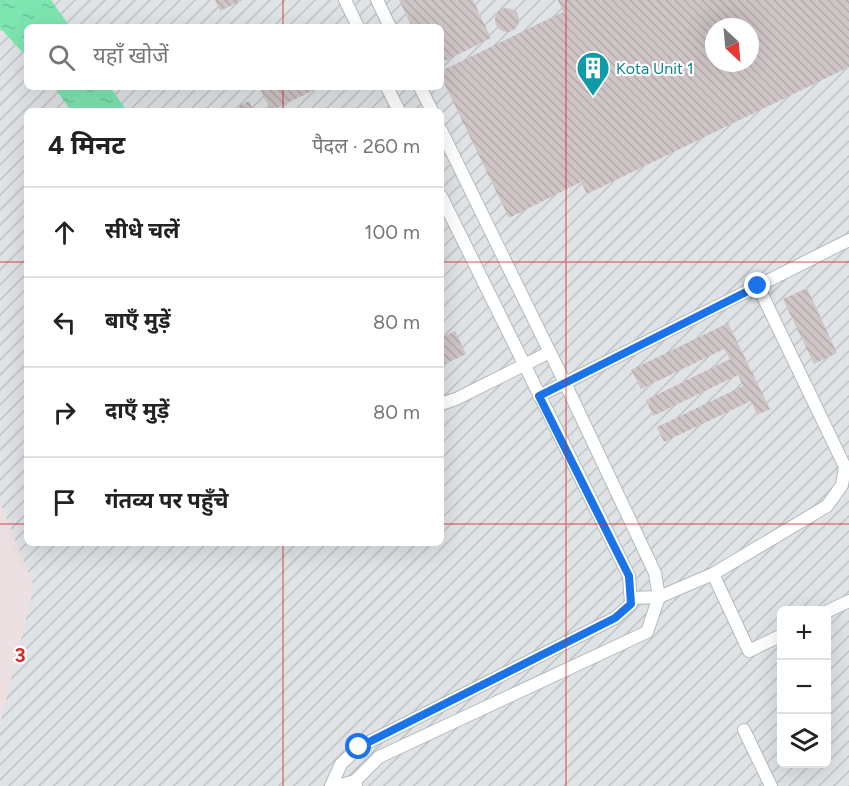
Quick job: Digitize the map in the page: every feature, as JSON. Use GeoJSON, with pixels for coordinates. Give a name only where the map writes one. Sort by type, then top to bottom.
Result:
{"type":"FeatureCollection","features":[{"type":"Feature","properties":{"kind":"lane"},"geometry":{"type":"LineString","coordinates":[[345,0],[357,24]]}},
{"type":"Feature","properties":{"kind":"lane"},"geometry":{"type":"LineString","coordinates":[[377,0],[389,24]]}},
{"type":"Feature","properties":{"kind":"lane"},"geometry":{"type":"LineString","coordinates":[[388,90],[398,108]]}},
{"type":"Feature","properties":{"kind":"lane"},"geometry":{"type":"LineString","coordinates":[[422,90],[430,108]]}},
{"type":"Feature","properties":{"kind":"lane"},"geometry":{"type":"LineString","coordinates":[[337,786],[356,783],[379,757],[647,632],[659,597],[655,573],[444,136]]}},
{"type":"Feature","properties":{"kind":"lane"},"geometry":{"type":"LineString","coordinates":[[331,786],[341,764],[359,747],[615,618],[631,604],[629,576],[444,202]]}},
{"type":"Feature","properties":{"kind":"lane"},"geometry":{"type":"LineString","coordinates":[[539,396],[849,240]]}},
{"type":"Feature","properties":{"kind":"lane"},"geometry":{"type":"LineString","coordinates":[[631,598],[659,597],[713,574],[827,506],[842,485],[845,467],[758,286]]}},
{"type":"Feature","properties":{"kind":"lane"},"geometry":{"type":"LineString","coordinates":[[444,403],[550,352]]}},
{"type":"Feature","properties":{"kind":"lane"},"geometry":{"type":"LineString","coordinates":[[713,574],[749,651],[777,637]]}},
{"type":"Feature","properties":{"kind":"lane"},"geometry":{"type":"LineString","coordinates":[[831,610],[849,601]]}},
{"type":"Feature","properties":{"kind":"lane"},"geometry":{"type":"LineString","coordinates":[[744,730],[771,786]]}},
{"type":"Feature","properties":{"kind":"shaded area"},"geometry":{"type":"Polygon","coordinates":[[[0,0],[849,0],[849,786],[0,786],[0,724],[34,587],[0,502],[0,0]]]}},
{"type":"Feature","properties":{"kind":"water"},"geometry":{"type":"Polygon","coordinates":[[[0,0],[51,0],[68,24],[24,24],[24,54],[0,28],[0,0]]]}},
{"type":"Feature","properties":{"kind":"water"},"geometry":{"type":"Polygon","coordinates":[[[56,90],[112,90],[125,108],[69,108],[56,90]]]}},
{"type":"Feature","properties":{"kind":"building"},"geometry":{"type":"Polygon","coordinates":[[[215,0],[243,0],[220,11],[215,0]]]}},
{"type":"Feature","properties":{"kind":"building"},"geometry":{"type":"Polygon","coordinates":[[[399,0],[473,0],[491,38],[444,62],[444,24],[411,24],[399,0]]]}},
{"type":"Feature","properties":{"kind":"building","name":"Kota Unit 1"},"geometry":{"type":"Polygon","coordinates":[[[558,0],[849,0],[849,67],[587,194],[581,182],[509,218],[444,83],[444,70],[563,12],[558,0]]]}},
{"type":"Feature","properties":{"kind":"building"},"geometry":{"type":"Polygon","coordinates":[[[507,8],[516,11],[519,20],[516,29],[507,32],[498,29],[495,20],[498,11],[507,8]]]}},
{"type":"Feature","properties":{"kind":"building"},"geometry":{"type":"Polygon","coordinates":[[[260,90],[314,90],[277,108],[270,108],[260,90]]]}},
{"type":"Feature","properties":{"kind":"building"},"geometry":{"type":"Polygon","coordinates":[[[249,101],[252,108],[234,108],[249,101]]]}},
{"type":"Feature","properties":{"kind":"building"},"geometry":{"type":"Polygon","coordinates":[[[807,288],[837,353],[814,364],[783,299],[807,288]]]}},
{"type":"Feature","properties":{"kind":"building"},"geometry":{"type":"Polygon","coordinates":[[[728,323],[770,409],[757,415],[751,401],[664,442],[657,427],[743,386],[738,375],[653,416],[646,400],[730,359],[724,349],[641,389],[631,370],[728,323]]]}},
{"type":"Feature","properties":{"kind":"building"},"geometry":{"type":"Polygon","coordinates":[[[455,331],[466,354],[444,365],[444,336],[455,331]]]}},
{"type":"Feature","properties":{"kind":"place","name":"Kota Unit 1"},"geometry":{"type":"Point","coordinates":[593,97]}},
{"type":"Feature","properties":{"kind":"route"},"geometry":{"type":"LineString","coordinates":[[359,747],[615,618],[631,604],[629,576],[539,396],[758,286]]}}]}
